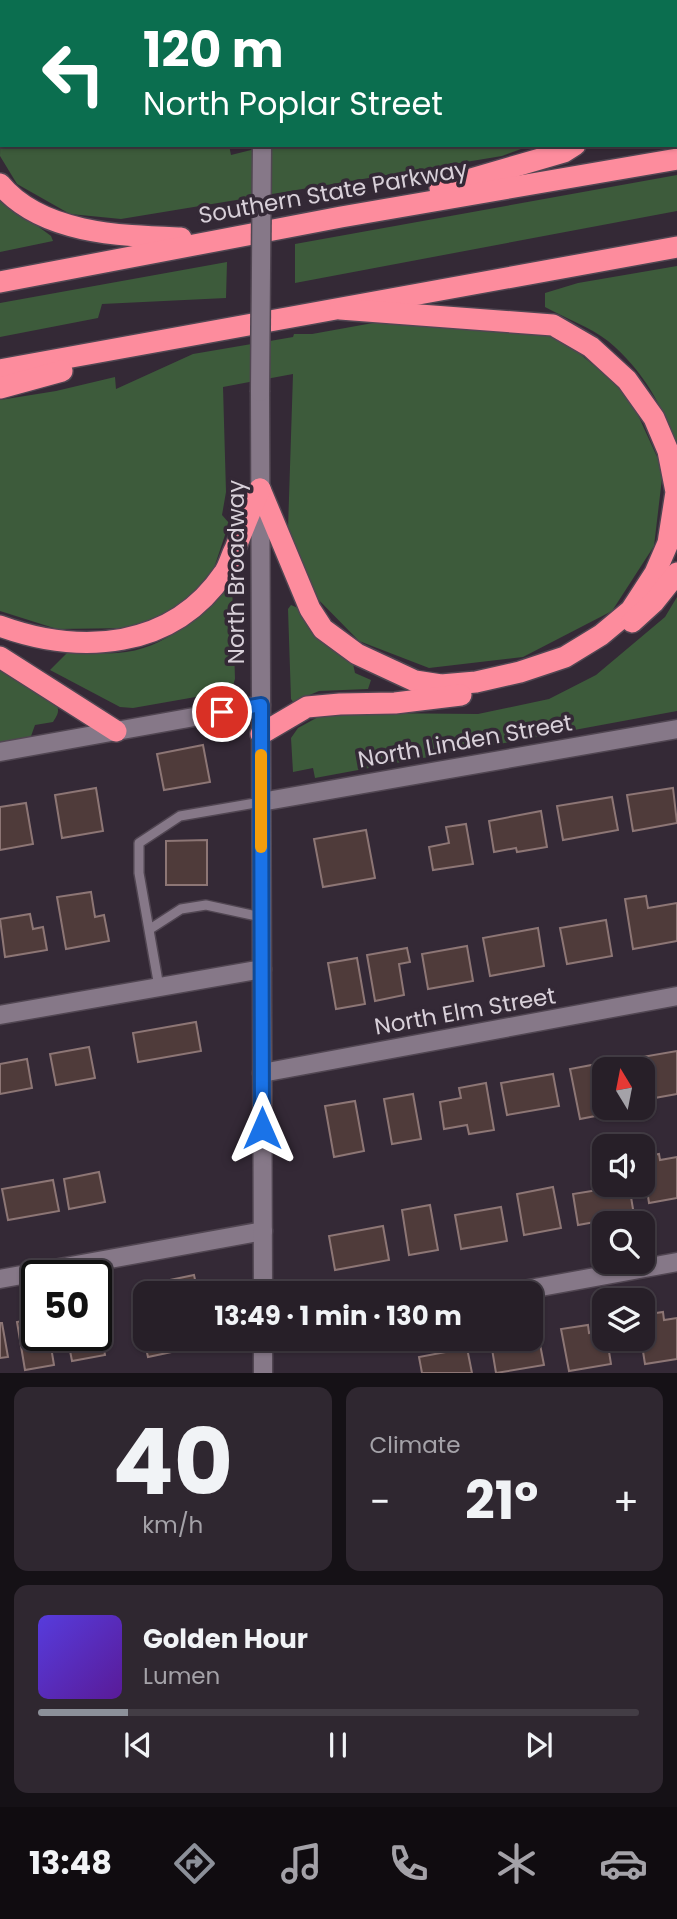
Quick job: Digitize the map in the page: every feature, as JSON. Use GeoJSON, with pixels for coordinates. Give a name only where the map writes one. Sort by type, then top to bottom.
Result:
{"type":"FeatureCollection","features":[{"type":"Feature","properties":{"kind":"highway"},"geometry":{"type":"LineString","coordinates":[[341,217],[564,152],[572,147]]}},
{"type":"Feature","properties":{"kind":"highway","name":"Southern State Parkway"},"geometry":{"type":"LineString","coordinates":[[0,282],[341,217],[677,159]]}},
{"type":"Feature","properties":{"kind":"highway"},"geometry":{"type":"LineString","coordinates":[[0,184],[36,215],[97,232],[218,240]]}},
{"type":"Feature","properties":{"kind":"highway"},"geometry":{"type":"LineString","coordinates":[[0,370],[677,247]]}},
{"type":"Feature","properties":{"kind":"highway"},"geometry":{"type":"LineString","coordinates":[[260,489],[310,609],[323,629],[357,654],[415,681],[441,685],[476,682],[520,673],[565,657],[601,635],[631,610],[655,573],[668,543],[676,492],[668,451],[654,418],[627,380],[591,346],[552,324],[340,309]]}},
{"type":"Feature","properties":{"kind":"highway"},"geometry":{"type":"LineString","coordinates":[[0,388],[190,336]]}},
{"type":"Feature","properties":{"kind":"highway"},"geometry":{"type":"LineString","coordinates":[[0,626],[62,642],[104,642],[139,636],[169,624],[200,600],[225,573],[260,489]]}},
{"type":"Feature","properties":{"kind":"highway"},"geometry":{"type":"LineString","coordinates":[[261,734],[306,707],[438,698],[506,688],[542,678],[577,662],[611,640],[654,602],[677,573]]}},
{"type":"Feature","properties":{"kind":"highway"},"geometry":{"type":"LineString","coordinates":[[0,657],[116,731]]}},
{"type":"Feature","properties":{"kind":"street","name":"North Broadway"},"geometry":{"type":"LineString","coordinates":[[262,147],[260,489],[263,1281]]}},
{"type":"Feature","properties":{"kind":"street"},"geometry":{"type":"LineString","coordinates":[[0,752],[261,705]]}},
{"type":"Feature","properties":{"kind":"street","name":"North Linden Street"},"geometry":{"type":"LineString","coordinates":[[261,802],[677,729]]}},
{"type":"Feature","properties":{"kind":"street"},"geometry":{"type":"LineString","coordinates":[[0,1015],[262,969]]}},
{"type":"Feature","properties":{"kind":"street","name":"North Elm Street"},"geometry":{"type":"LineString","coordinates":[[262,1073],[677,996]]}},
{"type":"Feature","properties":{"kind":"street"},"geometry":{"type":"LineString","coordinates":[[0,1279],[263,1231]]}},
{"type":"Feature","properties":{"kind":"street"},"geometry":{"type":"LineString","coordinates":[[543,1287],[677,1262]]}},
{"type":"Feature","properties":{"kind":"street"},"geometry":{"type":"LineString","coordinates":[[263,1373],[264,1351]]}},
{"type":"Feature","properties":{"kind":"lane"},"geometry":{"type":"LineString","coordinates":[[159,987],[139,873],[139,843],[180,816],[261,802]]}},
{"type":"Feature","properties":{"kind":"lane"},"geometry":{"type":"LineString","coordinates":[[149,929],[181,909],[206,905],[261,917]]}},
{"type":"Feature","properties":{"kind":"green space"},"geometry":{"type":"Polygon","coordinates":[[[0,147],[229,147],[231,155],[263,147],[527,147],[502,156],[121,219],[70,214],[17,184],[0,156],[0,147]]]}},
{"type":"Feature","properties":{"kind":"green space"},"geometry":{"type":"Polygon","coordinates":[[[677,175],[677,211],[295,283],[295,244],[677,175]]]}},
{"type":"Feature","properties":{"kind":"green space"},"geometry":{"type":"Polygon","coordinates":[[[0,198],[51,236],[53,241],[0,252],[0,198]]]}},
{"type":"Feature","properties":{"kind":"green space"},"geometry":{"type":"Polygon","coordinates":[[[227,262],[226,298],[102,304],[98,318],[0,337],[0,303],[227,262]]]}},
{"type":"Feature","properties":{"kind":"green space"},"geometry":{"type":"Polygon","coordinates":[[[677,266],[677,450],[659,404],[632,364],[601,336],[545,307],[545,293],[578,283],[677,266]]]}},
{"type":"Feature","properties":{"kind":"green space"},"geometry":{"type":"Polygon","coordinates":[[[384,321],[554,333],[628,393],[663,470],[654,546],[612,611],[523,657],[429,668],[359,641],[308,589],[288,529],[293,374],[223,387],[226,492],[222,515],[229,523],[214,568],[183,605],[134,628],[57,629],[0,611],[0,400],[56,391],[115,377],[116,389],[193,354],[293,337],[294,334],[312,334],[384,321]]]}},
{"type":"Feature","properties":{"kind":"green space"},"geometry":{"type":"Polygon","coordinates":[[[232,582],[235,679],[232,688],[224,692],[133,708],[120,707],[50,670],[68,652],[117,653],[135,650],[167,638],[194,618],[232,582]]]}},
{"type":"Feature","properties":{"kind":"green space"},"geometry":{"type":"Polygon","coordinates":[[[677,597],[677,711],[315,778],[313,768],[293,772],[291,738],[298,728],[320,716],[365,713],[478,714],[549,699],[596,675],[665,617],[677,597]]]}},
{"type":"Feature","properties":{"kind":"green space"},"geometry":{"type":"Polygon","coordinates":[[[291,605],[298,608],[327,643],[352,659],[355,673],[371,680],[368,689],[319,691],[293,702],[288,609],[291,605]]]}},
{"type":"Feature","properties":{"kind":"green space"},"geometry":{"type":"Polygon","coordinates":[[[0,670],[41,691],[57,706],[58,712],[53,722],[35,725],[30,739],[0,745],[0,670]]]}},
{"type":"Feature","properties":{"kind":"building"},"geometry":{"type":"Polygon","coordinates":[[[203,745],[210,782],[164,790],[157,754],[203,745]]]}},
{"type":"Feature","properties":{"kind":"building"},"geometry":{"type":"Polygon","coordinates":[[[96,788],[103,831],[62,838],[55,795],[96,788]]]}},
{"type":"Feature","properties":{"kind":"building"},"geometry":{"type":"Polygon","coordinates":[[[673,788],[677,823],[633,831],[627,795],[673,788]]]}},
{"type":"Feature","properties":{"kind":"building"},"geometry":{"type":"Polygon","coordinates":[[[612,797],[618,830],[563,840],[557,806],[612,797]]]}},
{"type":"Feature","properties":{"kind":"building"},"geometry":{"type":"Polygon","coordinates":[[[26,803],[33,844],[0,850],[0,807],[26,803]]]}},
{"type":"Feature","properties":{"kind":"building"},"geometry":{"type":"Polygon","coordinates":[[[541,811],[547,847],[517,852],[516,848],[494,852],[489,821],[541,811]]]}},
{"type":"Feature","properties":{"kind":"building"},"geometry":{"type":"Polygon","coordinates":[[[466,824],[473,864],[433,870],[429,847],[449,843],[446,827],[466,824]]]}},
{"type":"Feature","properties":{"kind":"building"},"geometry":{"type":"Polygon","coordinates":[[[366,830],[375,878],[323,887],[314,839],[366,830]]]}},
{"type":"Feature","properties":{"kind":"building"},"geometry":{"type":"Polygon","coordinates":[[[207,840],[207,885],[166,885],[166,841],[207,840]]]}},
{"type":"Feature","properties":{"kind":"building"},"geometry":{"type":"Polygon","coordinates":[[[91,892],[95,917],[104,915],[109,941],[66,949],[57,897],[91,892]]]}},
{"type":"Feature","properties":{"kind":"building"},"geometry":{"type":"Polygon","coordinates":[[[646,896],[648,908],[677,903],[677,941],[633,949],[625,899],[646,896]]]}},
{"type":"Feature","properties":{"kind":"building"},"geometry":{"type":"Polygon","coordinates":[[[30,914],[33,929],[43,927],[47,950],[5,957],[0,919],[30,914]]]}},
{"type":"Feature","properties":{"kind":"building"},"geometry":{"type":"Polygon","coordinates":[[[606,920],[612,956],[567,964],[560,928],[606,920]]]}},
{"type":"Feature","properties":{"kind":"building"},"geometry":{"type":"Polygon","coordinates":[[[538,928],[544,966],[490,976],[483,938],[538,928]]]}},
{"type":"Feature","properties":{"kind":"building"},"geometry":{"type":"Polygon","coordinates":[[[467,946],[473,981],[428,989],[422,954],[467,946]]]}},
{"type":"Feature","properties":{"kind":"building"},"geometry":{"type":"Polygon","coordinates":[[[407,948],[410,962],[399,964],[404,995],[375,1001],[367,955],[407,948]]]}},
{"type":"Feature","properties":{"kind":"building"},"geometry":{"type":"Polygon","coordinates":[[[357,958],[365,1004],[336,1009],[328,963],[357,958]]]}},
{"type":"Feature","properties":{"kind":"building"},"geometry":{"type":"Polygon","coordinates":[[[196,1022],[201,1051],[138,1062],[133,1033],[196,1022]]]}},
{"type":"Feature","properties":{"kind":"building"},"geometry":{"type":"Polygon","coordinates":[[[89,1047],[95,1078],[56,1085],[50,1054],[89,1047]]]}},
{"type":"Feature","properties":{"kind":"building"},"geometry":{"type":"Polygon","coordinates":[[[677,1051],[677,1094],[655,1098],[655,1057],[642,1057],[677,1051]]]}},
{"type":"Feature","properties":{"kind":"building"},"geometry":{"type":"Polygon","coordinates":[[[27,1059],[32,1088],[0,1094],[0,1064],[27,1059]]]}},
{"type":"Feature","properties":{"kind":"building"},"geometry":{"type":"Polygon","coordinates":[[[592,1065],[592,1117],[580,1119],[570,1069],[592,1065]]]}},
{"type":"Feature","properties":{"kind":"building"},"geometry":{"type":"Polygon","coordinates":[[[553,1074],[559,1106],[507,1115],[501,1083],[553,1074]]]}},
{"type":"Feature","properties":{"kind":"building"},"geometry":{"type":"Polygon","coordinates":[[[486,1083],[494,1130],[469,1134],[467,1125],[444,1129],[440,1102],[461,1098],[459,1088],[486,1083]]]}},
{"type":"Feature","properties":{"kind":"building"},"geometry":{"type":"Polygon","coordinates":[[[413,1094],[421,1139],[392,1144],[384,1099],[413,1094]]]}},
{"type":"Feature","properties":{"kind":"building"},"geometry":{"type":"Polygon","coordinates":[[[355,1101],[364,1151],[334,1157],[325,1106],[355,1101]]]}},
{"type":"Feature","properties":{"kind":"building"},"geometry":{"type":"Polygon","coordinates":[[[659,1154],[660,1160],[677,1157],[677,1198],[649,1203],[648,1197],[655,1197],[655,1155],[659,1154]]]}},
{"type":"Feature","properties":{"kind":"building"},"geometry":{"type":"Polygon","coordinates":[[[99,1172],[105,1202],[69,1209],[64,1179],[99,1172]]]}},
{"type":"Feature","properties":{"kind":"building"},"geometry":{"type":"Polygon","coordinates":[[[53,1180],[59,1211],[8,1220],[2,1189],[53,1180]]]}},
{"type":"Feature","properties":{"kind":"building"},"geometry":{"type":"Polygon","coordinates":[[[553,1187],[561,1228],[524,1235],[517,1194],[553,1187]]]}},
{"type":"Feature","properties":{"kind":"building"},"geometry":{"type":"Polygon","coordinates":[[[592,1191],[592,1197],[631,1197],[633,1211],[592,1211],[592,1222],[578,1225],[573,1194],[592,1191]]]}},
{"type":"Feature","properties":{"kind":"building"},"geometry":{"type":"Polygon","coordinates":[[[430,1205],[438,1250],[409,1255],[402,1210],[430,1205]]]}},
{"type":"Feature","properties":{"kind":"building"},"geometry":{"type":"Polygon","coordinates":[[[501,1207],[507,1241],[461,1249],[455,1215],[501,1207]]]}},
{"type":"Feature","properties":{"kind":"building"},"geometry":{"type":"Polygon","coordinates":[[[383,1226],[389,1260],[335,1270],[329,1236],[383,1226]]]}},
{"type":"Feature","properties":{"kind":"building"},"geometry":{"type":"Polygon","coordinates":[[[194,1275],[195,1281],[165,1281],[194,1275]]]}},
{"type":"Feature","properties":{"kind":"building"},"geometry":{"type":"Polygon","coordinates":[[[663,1312],[664,1320],[677,1318],[677,1359],[645,1364],[643,1351],[655,1351],[655,1313],[663,1312]]]}},
{"type":"Feature","properties":{"kind":"building"},"geometry":{"type":"Polygon","coordinates":[[[21,1321],[21,1346],[17,1322],[21,1321]]]}},
{"type":"Feature","properties":{"kind":"building"},"geometry":{"type":"Polygon","coordinates":[[[0,1323],[8,1357],[0,1358],[0,1323]]]}},
{"type":"Feature","properties":{"kind":"building"},"geometry":{"type":"Polygon","coordinates":[[[588,1325],[589,1333],[592,1332],[592,1351],[609,1351],[611,1364],[569,1371],[561,1329],[588,1325]]]}},
{"type":"Feature","properties":{"kind":"building"},"geometry":{"type":"Polygon","coordinates":[[[22,1351],[52,1351],[54,1365],[25,1370],[22,1351]]]}},
{"type":"Feature","properties":{"kind":"building"},"geometry":{"type":"Polygon","coordinates":[[[70,1351],[104,1351],[105,1355],[72,1361],[70,1351]]]}},
{"type":"Feature","properties":{"kind":"building"},"geometry":{"type":"Polygon","coordinates":[[[147,1351],[176,1351],[148,1357],[147,1351]]]}},
{"type":"Feature","properties":{"kind":"building"},"geometry":{"type":"Polygon","coordinates":[[[468,1351],[472,1373],[422,1373],[419,1357],[468,1351]]]}},
{"type":"Feature","properties":{"kind":"building"},"geometry":{"type":"Polygon","coordinates":[[[492,1351],[541,1351],[544,1365],[496,1373],[492,1351]]]}},
{"type":"Feature","properties":{"kind":"slow traffic"},"geometry":{"type":"LineString","coordinates":[[261,755],[261,847]]}},
{"type":"Feature","properties":{"kind":"route"},"geometry":{"type":"LineString","coordinates":[[222,712],[261,705],[262,1128]]}}]}
